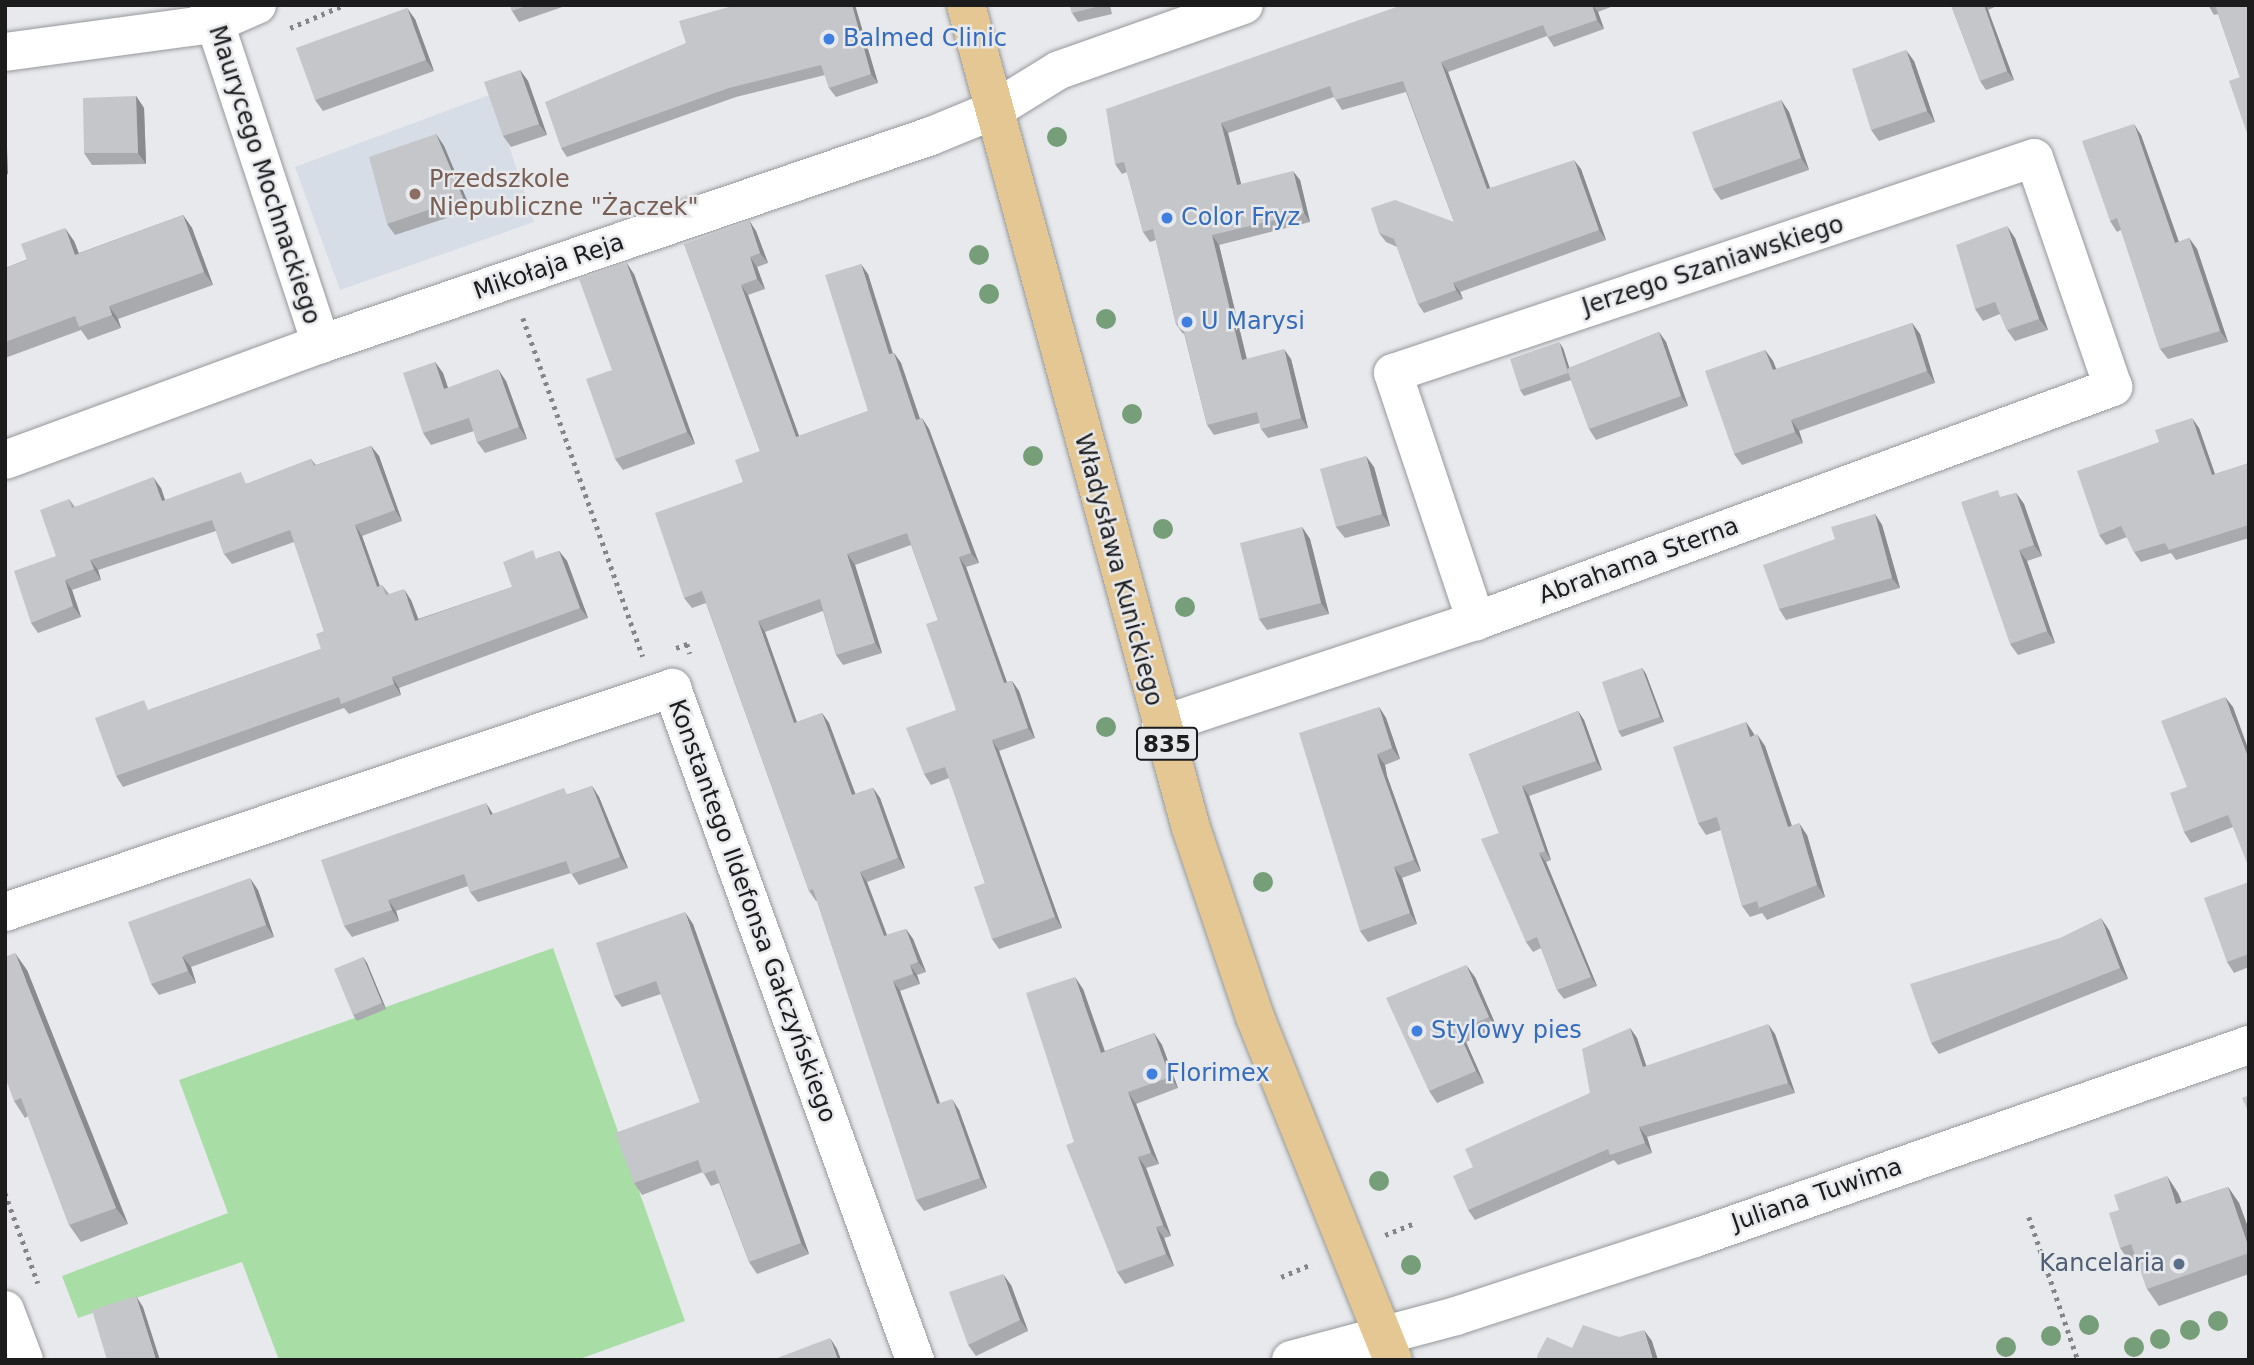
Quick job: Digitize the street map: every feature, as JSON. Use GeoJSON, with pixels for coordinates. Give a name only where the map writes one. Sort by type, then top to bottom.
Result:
{"type":"FeatureCollection","features":[{"type":"Feature","properties":{"kind":"main road","name":"Władysława Kunickiego"},"geometry":{"type":"LineString","coordinates":[[966,5],[1161,725],[1255,1017],[1387,1346]]}},
{"type":"Feature","properties":{"kind":"street"},"geometry":{"type":"LineString","coordinates":[[5,52],[257,5]]}},
{"type":"Feature","properties":{"kind":"street","name":"Mikołaja Reja"},"geometry":{"type":"LineString","coordinates":[[5,460],[321,344],[510,281],[994,110],[1059,70],[1244,5]]}},
{"type":"Feature","properties":{"kind":"street","name":"Maurycego Mochnackiego"},"geometry":{"type":"LineString","coordinates":[[211,15],[321,344]]}},
{"type":"Feature","properties":{"kind":"street","name":"Jerzego Szaniawskiego"},"geometry":{"type":"LineString","coordinates":[[1476,621],[1393,373],[2034,158],[2113,387]]}},
{"type":"Feature","properties":{"kind":"street","name":"Abrahama Sterna"},"geometry":{"type":"LineString","coordinates":[[1161,725],[1476,621],[2113,387]]}},
{"type":"Feature","properties":{"kind":"street","name":"Konstantego Ildefonsa Gałczyńskiego"},"geometry":{"type":"LineString","coordinates":[[5,912],[672,688],[915,1360]]}},
{"type":"Feature","properties":{"kind":"street","name":"Juliana Tuwima"},"geometry":{"type":"LineString","coordinates":[[1291,1360],[1387,1346],[1455,1316],[1683,1242],[2249,1045]]}},
{"type":"Feature","properties":{"kind":"path"},"geometry":{"type":"LineString","coordinates":[[510,281],[644,659]]}},
{"type":"Feature","properties":{"kind":"path"},"geometry":{"type":"LineString","coordinates":[[666,651],[687,644],[695,668]]}},
{"type":"Feature","properties":{"kind":"path"},"geometry":{"type":"LineString","coordinates":[[632,663],[655,655]]}},
{"type":"Feature","properties":{"kind":"path"},"geometry":{"type":"LineString","coordinates":[[5,1193],[42,1296]]}},
{"type":"Feature","properties":{"kind":"path"},"geometry":{"type":"LineString","coordinates":[[2029,1217],[2078,1360]]}},
{"type":"Feature","properties":{"kind":"shaded area","name":"Przedszkole Niepubliczne \"Żaczek\""},"geometry":{"type":"Polygon","coordinates":[[[492,94],[534,222],[340,290],[295,167],[492,94]]]}},
{"type":"Feature","properties":{"kind":"green space"},"geometry":{"type":"Polygon","coordinates":[[[553,948],[685,1321],[577,1360],[279,1360],[242,1262],[78,1318],[62,1276],[228,1213],[179,1080],[553,948]]]}},
{"type":"Feature","properties":{"kind":"building"},"geometry":{"type":"Polygon","coordinates":[[[510,5],[529,5],[512,11],[510,5]]]}},
{"type":"Feature","properties":{"kind":"building"},"geometry":{"type":"Polygon","coordinates":[[[736,5],[852,5],[871,74],[829,88],[821,65],[729,88],[561,148],[545,102],[686,43],[679,21],[736,5]]]}},
{"type":"Feature","properties":{"kind":"building"},"geometry":{"type":"Polygon","coordinates":[[[1070,5],[1104,5],[1072,13],[1070,5]]]}},
{"type":"Feature","properties":{"kind":"building"},"geometry":{"type":"Polygon","coordinates":[[[1402,5],[1592,5],[1597,20],[1548,37],[1543,25],[1441,62],[1487,189],[1574,160],[1599,230],[1453,283],[1456,290],[1418,304],[1394,239],[1379,233],[1371,208],[1395,200],[1454,222],[1403,81],[1335,100],[1330,86],[1221,123],[1237,185],[1293,171],[1304,213],[1212,235],[1242,360],[1284,349],[1301,418],[1261,429],[1257,412],[1207,425],[1182,323],[1176,324],[1153,229],[1143,232],[1124,162],[1115,164],[1106,109],[1402,5]]]}},
{"type":"Feature","properties":{"kind":"building"},"geometry":{"type":"Polygon","coordinates":[[[1951,5],[1984,5],[2007,71],[1980,81],[1951,5]]]}},
{"type":"Feature","properties":{"kind":"building"},"geometry":{"type":"Polygon","coordinates":[[[2215,5],[2249,5],[2249,139],[2229,81],[2240,77],[2215,5]]]}},
{"type":"Feature","properties":{"kind":"building"},"geometry":{"type":"Polygon","coordinates":[[[407,8],[426,60],[315,100],[296,48],[407,8]]]}},
{"type":"Feature","properties":{"kind":"building"},"geometry":{"type":"Polygon","coordinates":[[[1906,50],[1927,111],[1871,130],[1852,69],[1906,50]]]}},
{"type":"Feature","properties":{"kind":"building"},"geometry":{"type":"Polygon","coordinates":[[[520,70],[539,124],[503,136],[484,82],[520,70]]]}},
{"type":"Feature","properties":{"kind":"building"},"geometry":{"type":"Polygon","coordinates":[[[136,96],[138,153],[84,153],[83,98],[136,96]]]}},
{"type":"Feature","properties":{"kind":"building"},"geometry":{"type":"Polygon","coordinates":[[[1781,100],[1801,158],[1713,189],[1692,132],[1781,100]]]}},
{"type":"Feature","properties":{"kind":"building"},"geometry":{"type":"Polygon","coordinates":[[[2134,124],[2175,243],[2189,238],[2220,331],[2160,349],[2117,218],[2110,221],[2082,141],[2134,124]]]}},
{"type":"Feature","properties":{"kind":"building"},"geometry":{"type":"Polygon","coordinates":[[[436,134],[463,198],[387,224],[369,157],[436,134]]]}},
{"type":"Feature","properties":{"kind":"building"},"geometry":{"type":"Polygon","coordinates":[[[183,215],[204,272],[109,306],[112,315],[79,327],[75,316],[5,342],[5,268],[27,260],[21,244],[65,228],[75,255],[183,215]]]}},
{"type":"Feature","properties":{"kind":"building"},"geometry":{"type":"Polygon","coordinates":[[[749,220],[760,253],[750,257],[757,279],[741,285],[796,437],[868,411],[825,275],[861,264],[889,354],[894,353],[916,420],[922,418],[971,553],[959,557],[1004,683],[1012,681],[1028,728],[992,740],[1055,917],[992,939],[974,887],[985,883],[945,767],[924,774],[906,728],[956,710],[926,624],[938,620],[907,533],[847,554],[875,643],[836,655],[820,599],[758,621],[794,723],[822,713],[852,795],[873,788],[898,858],[860,872],[884,936],[906,929],[918,962],[910,965],[913,974],[893,981],[937,1104],[952,1099],[980,1178],[916,1200],[813,889],[809,891],[702,591],[684,598],[655,513],[743,482],[735,460],[760,451],[684,244],[749,220]]]}},
{"type":"Feature","properties":{"kind":"building"},"geometry":{"type":"Polygon","coordinates":[[[2007,226],[2039,319],[2007,330],[1995,302],[1975,309],[1956,245],[2007,226]]]}},
{"type":"Feature","properties":{"kind":"building"},"geometry":{"type":"Polygon","coordinates":[[[626,262],[687,432],[615,459],[586,379],[612,370],[579,279],[626,262]]]}},
{"type":"Feature","properties":{"kind":"building"},"geometry":{"type":"Polygon","coordinates":[[[1912,323],[1927,371],[1791,420],[1795,432],[1734,454],[1705,371],[1765,350],[1773,370],[1912,323]]]}},
{"type":"Feature","properties":{"kind":"building"},"geometry":{"type":"Polygon","coordinates":[[[1659,332],[1681,396],[1589,429],[1567,369],[1659,332]]]}},
{"type":"Feature","properties":{"kind":"building"},"geometry":{"type":"Polygon","coordinates":[[[1559,342],[1568,373],[1520,390],[1510,359],[1559,342]]]}},
{"type":"Feature","properties":{"kind":"building"},"geometry":{"type":"Polygon","coordinates":[[[435,362],[444,389],[498,369],[519,427],[477,442],[469,418],[423,433],[403,373],[435,362]]]}},
{"type":"Feature","properties":{"kind":"building"},"geometry":{"type":"Polygon","coordinates":[[[2192,418],[2212,475],[2249,463],[2249,525],[2169,550],[2165,543],[2134,552],[2121,526],[2099,535],[2077,471],[2159,442],[2155,430],[2192,418]]]}},
{"type":"Feature","properties":{"kind":"building"},"geometry":{"type":"Polygon","coordinates":[[[371,446],[395,510],[355,525],[377,587],[382,585],[386,595],[404,589],[415,621],[512,587],[503,562],[533,550],[536,559],[559,551],[580,608],[392,677],[394,684],[341,704],[339,697],[116,776],[95,718],[144,700],[148,710],[321,649],[316,634],[324,631],[290,530],[224,554],[212,520],[90,560],[94,569],[65,580],[73,606],[31,623],[14,571],[56,556],[40,510],[69,499],[72,508],[153,477],[162,501],[241,472],[246,484],[311,459],[314,466],[371,446]]]}},
{"type":"Feature","properties":{"kind":"building"},"geometry":{"type":"Polygon","coordinates":[[[1366,456],[1382,514],[1336,527],[1320,469],[1366,456]]]}},
{"type":"Feature","properties":{"kind":"building"},"geometry":{"type":"Polygon","coordinates":[[[1998,490],[2000,497],[2016,493],[2034,545],[2019,550],[2047,631],[2010,644],[1961,502],[1998,490]]]}},
{"type":"Feature","properties":{"kind":"building"},"geometry":{"type":"Polygon","coordinates":[[[1875,514],[1892,578],[1779,609],[1763,565],[1835,539],[1831,527],[1875,514]]]}},
{"type":"Feature","properties":{"kind":"building"},"geometry":{"type":"Polygon","coordinates":[[[1302,527],[1321,603],[1259,619],[1240,543],[1302,527]]]}},
{"type":"Feature","properties":{"kind":"building"},"geometry":{"type":"Polygon","coordinates":[[[1642,668],[1660,717],[1618,731],[1602,682],[1642,668]]]}},
{"type":"Feature","properties":{"kind":"building"},"geometry":{"type":"Polygon","coordinates":[[[2225,697],[2249,760],[2249,868],[2228,815],[2184,832],[2170,793],[2187,787],[2161,721],[2225,697]]]}},
{"type":"Feature","properties":{"kind":"building"},"geometry":{"type":"Polygon","coordinates":[[[1379,707],[1392,748],[1377,754],[1414,860],[1394,867],[1410,913],[1360,931],[1299,733],[1379,707]]]}},
{"type":"Feature","properties":{"kind":"building"},"geometry":{"type":"Polygon","coordinates":[[[1578,711],[1596,761],[1522,786],[1545,851],[1539,853],[1591,977],[1557,990],[1537,937],[1526,942],[1481,839],[1499,833],[1469,754],[1578,711]]]}},
{"type":"Feature","properties":{"kind":"building"},"geometry":{"type":"Polygon","coordinates":[[[1746,722],[1750,737],[1757,734],[1788,827],[1799,823],[1817,885],[1759,908],[1757,901],[1742,906],[1717,817],[1698,823],[1673,747],[1746,722]]]}},
{"type":"Feature","properties":{"kind":"building"},"geometry":{"type":"Polygon","coordinates":[[[592,786],[620,857],[571,874],[566,861],[470,892],[464,874],[388,900],[392,910],[344,926],[321,860],[486,803],[490,815],[564,788],[567,795],[592,786]]]}},
{"type":"Feature","properties":{"kind":"building"},"geometry":{"type":"Polygon","coordinates":[[[250,878],[266,925],[182,956],[188,971],[151,984],[128,922],[250,878]]]}},
{"type":"Feature","properties":{"kind":"building"},"geometry":{"type":"Polygon","coordinates":[[[2249,882],[2249,954],[2227,962],[2204,898],[2249,882]]]}},
{"type":"Feature","properties":{"kind":"building"},"geometry":{"type":"Polygon","coordinates":[[[685,912],[801,1243],[749,1262],[715,1170],[703,1174],[698,1160],[634,1183],[615,1133],[700,1102],[656,981],[614,996],[596,943],[685,912]]]}},
{"type":"Feature","properties":{"kind":"building"},"geometry":{"type":"Polygon","coordinates":[[[2101,918],[2120,968],[1931,1043],[1910,984],[2060,938],[2101,918]]]}},
{"type":"Feature","properties":{"kind":"building"},"geometry":{"type":"Polygon","coordinates":[[[15,953],[116,1208],[69,1225],[21,1098],[14,1101],[5,1077],[5,957],[15,953]]]}},
{"type":"Feature","properties":{"kind":"building"},"geometry":{"type":"Polygon","coordinates":[[[363,957],[382,1003],[353,1015],[334,969],[363,957]]]}},
{"type":"Feature","properties":{"kind":"building"},"geometry":{"type":"Polygon","coordinates":[[[1466,965],[1489,1017],[1458,1031],[1476,1071],[1429,1091],[1386,998],[1466,965]]]}},
{"type":"Feature","properties":{"kind":"building"},"geometry":{"type":"Polygon","coordinates":[[[1075,977],[1101,1053],[1154,1033],[1170,1077],[1128,1092],[1151,1153],[1138,1157],[1163,1225],[1156,1227],[1166,1254],[1117,1272],[1066,1145],[1074,1142],[1026,993],[1075,977]]]}},
{"type":"Feature","properties":{"kind":"building"},"geometry":{"type":"Polygon","coordinates":[[[1768,1024],[1788,1083],[1639,1127],[1645,1143],[1610,1155],[1608,1149],[1468,1210],[1453,1176],[1473,1167],[1465,1149],[1590,1093],[1582,1049],[1630,1028],[1643,1067],[1768,1024]]]}},
{"type":"Feature","properties":{"kind":"building"},"geometry":{"type":"Polygon","coordinates":[[[2249,1095],[2249,1113],[2242,1098],[2249,1095]]]}},
{"type":"Feature","properties":{"kind":"building"},"geometry":{"type":"Polygon","coordinates":[[[2167,1176],[2176,1204],[2228,1187],[2249,1253],[2147,1289],[2131,1244],[2120,1248],[2109,1213],[2119,1210],[2114,1195],[2167,1176]]]}},
{"type":"Feature","properties":{"kind":"building"},"geometry":{"type":"Polygon","coordinates":[[[1003,1274],[1020,1320],[968,1345],[949,1292],[1003,1274]]]}},
{"type":"Feature","properties":{"kind":"building"},"geometry":{"type":"Polygon","coordinates":[[[136,1296],[156,1360],[107,1360],[92,1310],[136,1296]]]}},
{"type":"Feature","properties":{"kind":"building"},"geometry":{"type":"Polygon","coordinates":[[[1583,1325],[1619,1337],[1644,1330],[1653,1360],[1538,1360],[1537,1356],[1547,1337],[1572,1348],[1583,1325]]]}},
{"type":"Feature","properties":{"kind":"building"},"geometry":{"type":"Polygon","coordinates":[[[830,1338],[838,1360],[772,1360],[830,1338]]]}},
{"type":"Feature","properties":{"kind":"place","name":"Balmed Clinic"},"geometry":{"type":"Point","coordinates":[829,39]}},
{"type":"Feature","properties":{"kind":"place","name":"Przedszkole Niepubliczne \"Żaczek\""},"geometry":{"type":"Point","coordinates":[415,194]}},
{"type":"Feature","properties":{"kind":"place","name":"Color Fryz"},"geometry":{"type":"Point","coordinates":[1167,218]}},
{"type":"Feature","properties":{"kind":"place","name":"U Marysi"},"geometry":{"type":"Point","coordinates":[1187,322]}},
{"type":"Feature","properties":{"kind":"place","name":"Stylowy pies"},"geometry":{"type":"Point","coordinates":[1417,1031]}},
{"type":"Feature","properties":{"kind":"place","name":"Florimex"},"geometry":{"type":"Point","coordinates":[1152,1074]}},
{"type":"Feature","properties":{"kind":"place","name":"Kancelaria"},"geometry":{"type":"Point","coordinates":[2179,1264]}}]}
